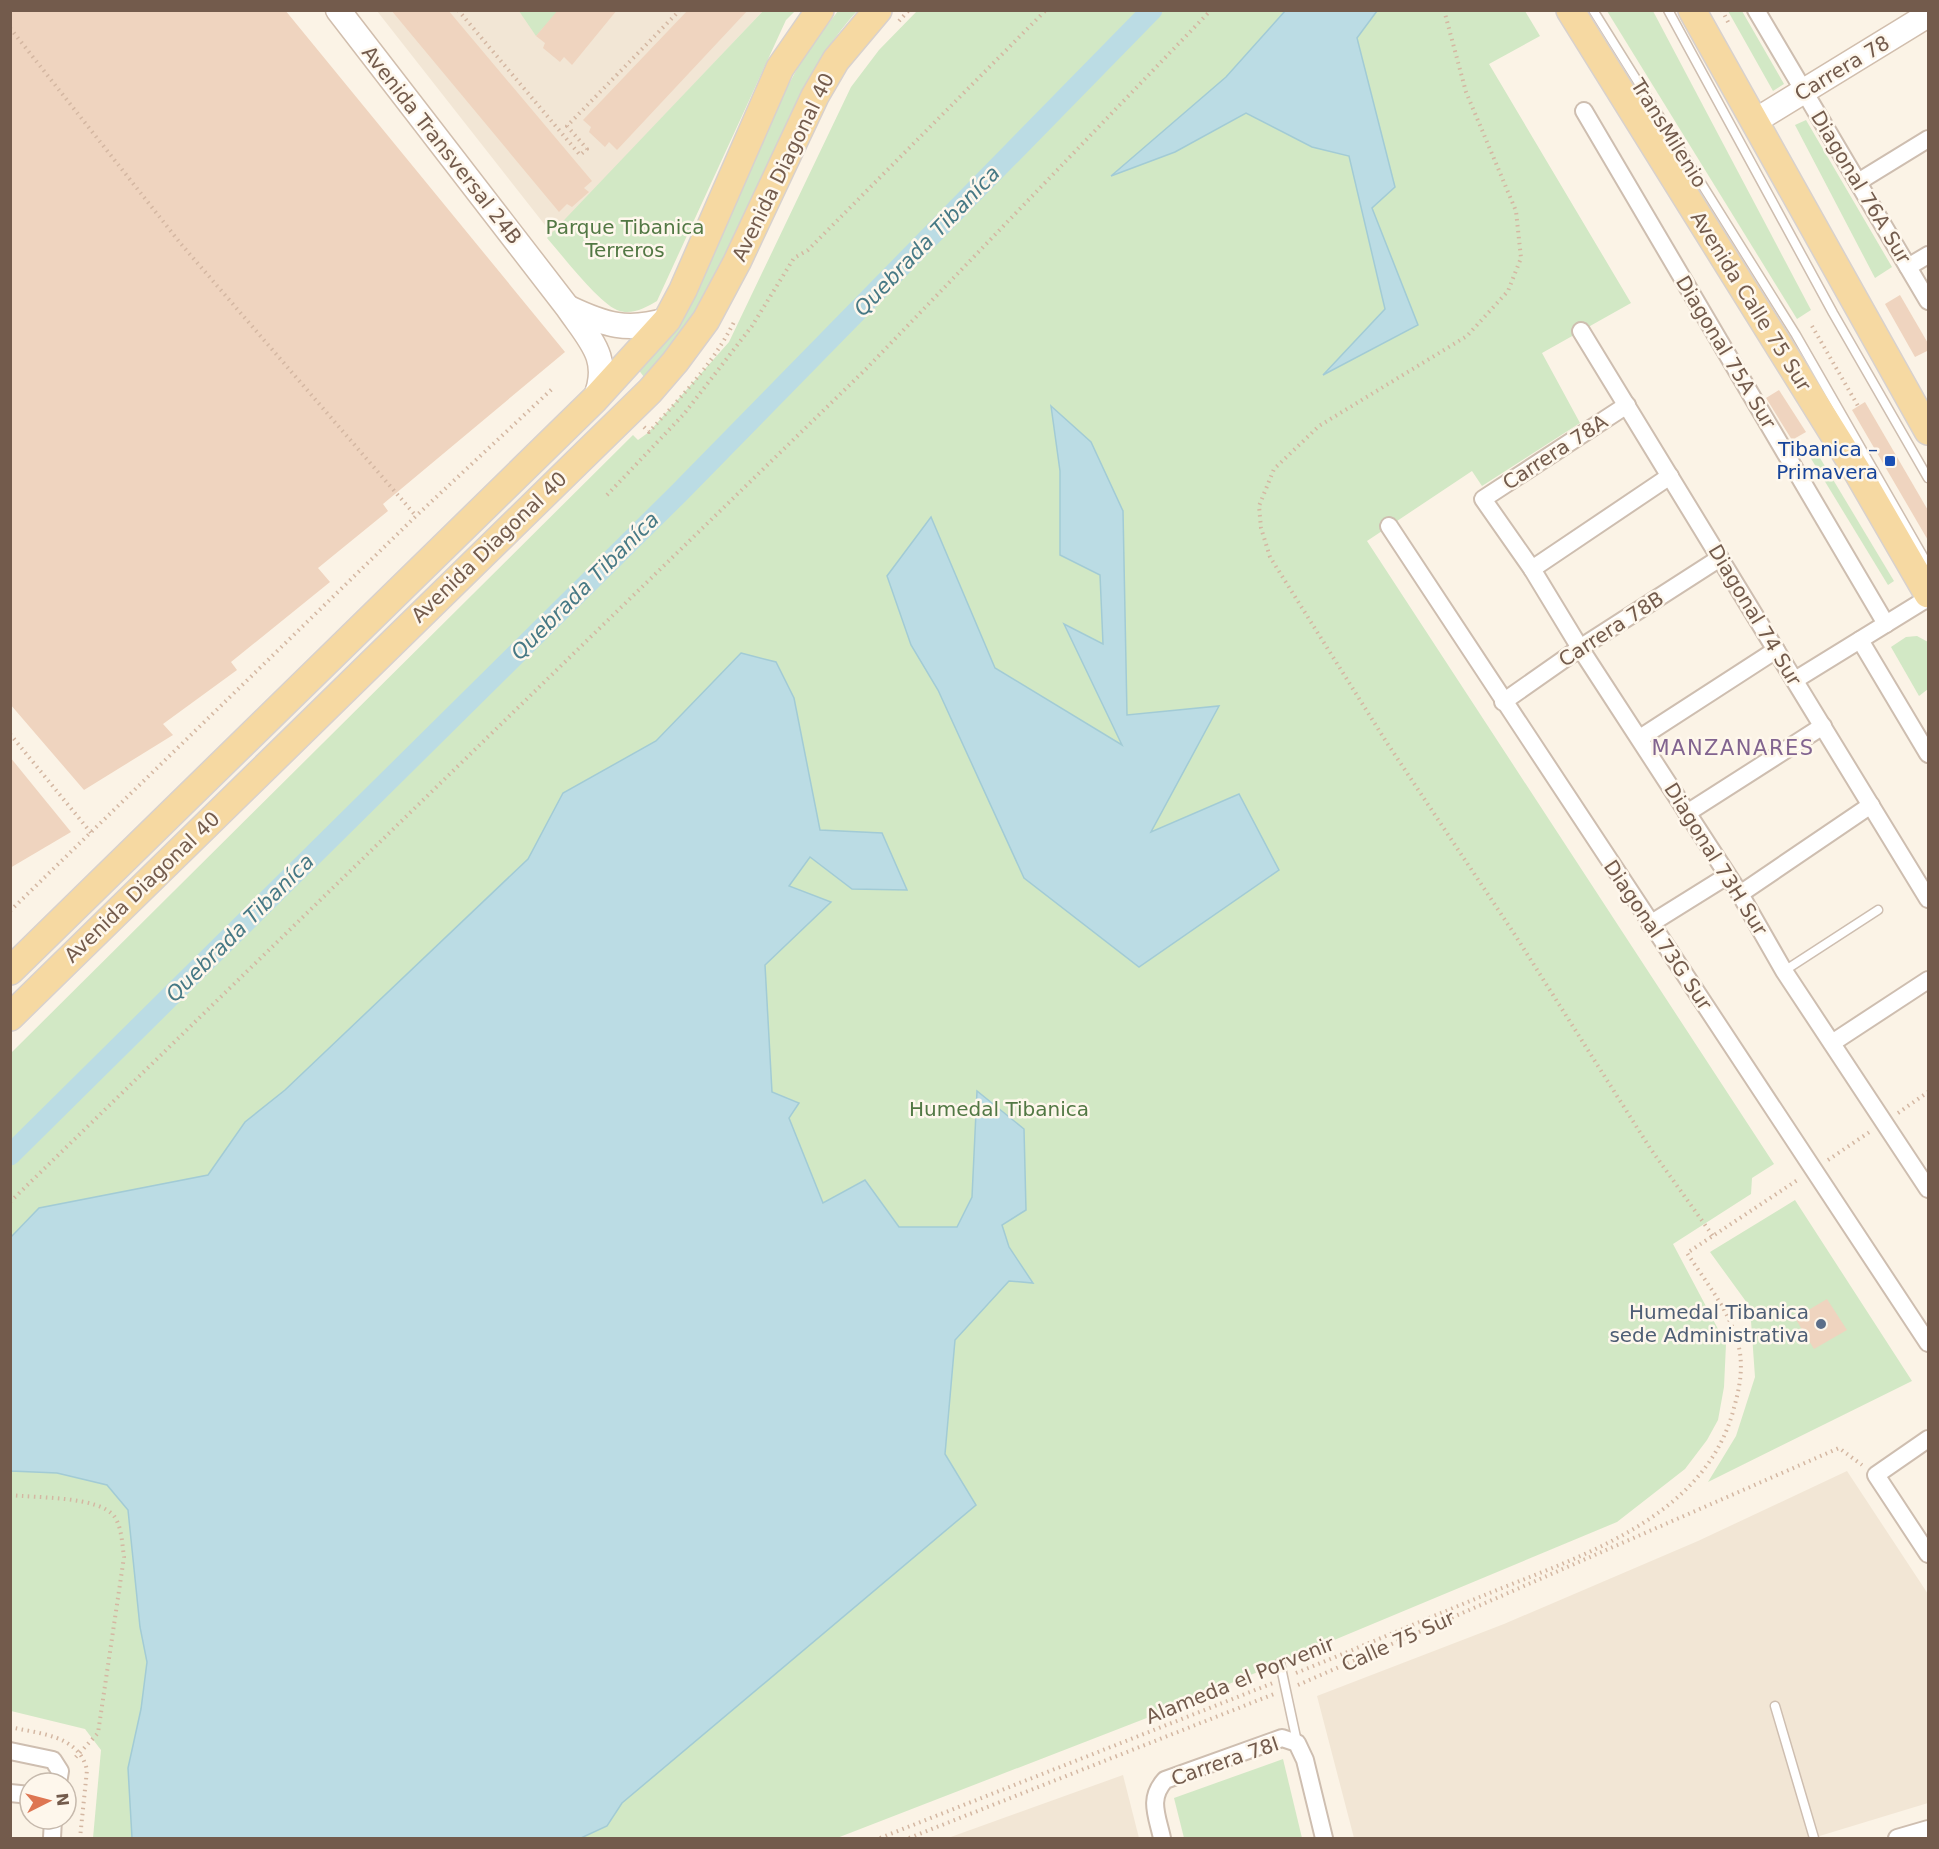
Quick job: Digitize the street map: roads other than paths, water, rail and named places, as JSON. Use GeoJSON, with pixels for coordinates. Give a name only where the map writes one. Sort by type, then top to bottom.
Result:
{"type":"FeatureCollection","features":[{"type":"Feature","properties":{"kind":"main road","name":"Avenida Diagonal 40"},"geometry":{"type":"LineString","coordinates":[[10,971],[595,399],[667,320],[683,290],[780,68],[820,10]]}},
{"type":"Feature","properties":{"kind":"main road","name":"Avenida Diagonal 40"},"geometry":{"type":"LineString","coordinates":[[10,1017],[650,391],[675,362],[706,320],[737,262],[836,60],[878,10]]}},
{"type":"Feature","properties":{"kind":"main road","name":"Avenida Calle 75 Sur"},"geometry":{"type":"LineString","coordinates":[[1570,10],[1858,474],[1929,596]]}},
{"type":"Feature","properties":{"kind":"main road"},"geometry":{"type":"LineString","coordinates":[[1692,10],[1929,431]]}},
{"type":"Feature","properties":{"kind":"street","name":"Avenida Transversal 24B"},"geometry":{"type":"LineString","coordinates":[[338,10],[568,308],[597,351],[602,365],[602,382],[595,399]]}},
{"type":"Feature","properties":{"kind":"street","name":"Diagonal 76A Sur"},"geometry":{"type":"LineString","coordinates":[[1756,10],[1929,301]]}},
{"type":"Feature","properties":{"kind":"street","name":"Carrera 78"},"geometry":{"type":"LineString","coordinates":[[1755,121],[1929,15]]}},
{"type":"Feature","properties":{"kind":"street","name":"Diagonal 75A Sur"},"geometry":{"type":"LineString","coordinates":[[1584,111],[1886,624]]}},
{"type":"Feature","properties":{"kind":"street"},"geometry":{"type":"LineString","coordinates":[[1858,182],[1929,139]]}},
{"type":"Feature","properties":{"kind":"street"},"geometry":{"type":"LineString","coordinates":[[1908,267],[1929,255]]}},
{"type":"Feature","properties":{"kind":"street","name":"Avenida Transversal 24B"},"geometry":{"type":"LineString","coordinates":[[568,308],[598,321],[621,327],[644,327],[667,320]]}},
{"type":"Feature","properties":{"kind":"street","name":"Diagonal 74 Sur"},"geometry":{"type":"LineString","coordinates":[[1581,331],[1929,899]]}},
{"type":"Feature","properties":{"kind":"street","name":"Carrera 78A"},"geometry":{"type":"LineString","coordinates":[[1483,498],[1627,405]]}},
{"type":"Feature","properties":{"kind":"street"},"geometry":{"type":"LineString","coordinates":[[1532,568],[1670,477]]}},
{"type":"Feature","properties":{"kind":"street","name":"Diagonal 73H Sur"},"geometry":{"type":"LineString","coordinates":[[1483,498],[1532,568],[1580,648],[1740,894],[1784,971],[1929,1189]]}},
{"type":"Feature","properties":{"kind":"street","name":"Diagonal 73G Sur"},"geometry":{"type":"LineString","coordinates":[[1389,526],[1503,702],[1929,1343]]}},
{"type":"Feature","properties":{"kind":"street","name":"Carrera 78B"},"geometry":{"type":"LineString","coordinates":[[1503,702],[1580,648],[1720,558]]}},
{"type":"Feature","properties":{"kind":"street"},"geometry":{"type":"LineString","coordinates":[[1795,680],[1929,596]]}},
{"type":"Feature","properties":{"kind":"street"},"geometry":{"type":"LineString","coordinates":[[1860,640],[1929,754]]}},
{"type":"Feature","properties":{"kind":"street"},"geometry":{"type":"LineString","coordinates":[[1640,738],[1776,650]]}},
{"type":"Feature","properties":{"kind":"street"},"geometry":{"type":"LineString","coordinates":[[1687,813],[1823,726]]}},
{"type":"Feature","properties":{"kind":"street"},"geometry":{"type":"LineString","coordinates":[[1740,894],[1871,805]]}},
{"type":"Feature","properties":{"kind":"street"},"geometry":{"type":"LineString","coordinates":[[1650,924],[1727,876]]}},
{"type":"Feature","properties":{"kind":"street"},"geometry":{"type":"LineString","coordinates":[[1832,1043],[1929,980]]}},
{"type":"Feature","properties":{"kind":"street"},"geometry":{"type":"LineString","coordinates":[[1929,1439],[1876,1475],[1929,1554]]}},
{"type":"Feature","properties":{"kind":"street","name":"Carrera 78I"},"geometry":{"type":"LineString","coordinates":[[1162,1839],[1155,1807],[1156,1791],[1165,1780],[1282,1738],[1297,1743]]}},
{"type":"Feature","properties":{"kind":"street"},"geometry":{"type":"LineString","coordinates":[[1297,1743],[1305,1760],[1324,1839]]}},
{"type":"Feature","properties":{"kind":"street"},"geometry":{"type":"LineString","coordinates":[[10,1751],[53,1760],[57,1771]]}},
{"type":"Feature","properties":{"kind":"street"},"geometry":{"type":"LineString","coordinates":[[1896,1839],[1928,1829]]}},
{"type":"Feature","properties":{"kind":"lane","name":"TransMilenio"},"geometry":{"type":"LineString","coordinates":[[1593,10],[1796,335],[1929,565]]}},
{"type":"Feature","properties":{"kind":"lane"},"geometry":{"type":"LineString","coordinates":[[1668,10],[1827,303],[1929,478]]}},
{"type":"Feature","properties":{"kind":"lane"},"geometry":{"type":"LineString","coordinates":[[1784,971],[1878,910]]}},
{"type":"Feature","properties":{"kind":"lane"},"geometry":{"type":"LineString","coordinates":[[1280,1663],[1297,1743]]}},
{"type":"Feature","properties":{"kind":"lane"},"geometry":{"type":"LineString","coordinates":[[1775,1706],[1814,1839]]}},
{"type":"Feature","properties":{"kind":"water"},"geometry":{"type":"Polygon","coordinates":[[[1285,11],[1377,11],[1357,38],[1395,187],[1372,208],[1418,325],[1323,375],[1385,309],[1349,156],[1312,147],[1246,113],[1175,152],[1111,176],[1226,77],[1285,11]]]}},
{"type":"Feature","properties":{"kind":"water"},"geometry":{"type":"Polygon","coordinates":[[[1051,406],[1091,442],[1123,511],[1127,715],[1219,706],[1151,832],[1239,794],[1279,870],[1139,967],[1024,878],[938,690],[911,645],[887,576],[931,517],[995,668],[1122,745],[1064,624],[1103,644],[1100,575],[1060,555],[1060,471],[1051,406]]]}},
{"type":"Feature","properties":{"kind":"water"},"geometry":{"type":"Polygon","coordinates":[[[741,653],[776,662],[794,698],[820,830],[882,833],[907,890],[852,889],[810,857],[789,886],[831,902],[765,965],[772,1092],[799,1103],[789,1118],[823,1203],[865,1180],[899,1227],[957,1227],[972,1197],[977,1091],[1024,1129],[1026,1210],[1002,1225],[1009,1247],[1033,1283],[1009,1281],[955,1340],[945,1454],[976,1505],[622,1803],[607,1826],[581,1838],[132,1838],[128,1768],[141,1709],[147,1662],[140,1627],[128,1510],[107,1485],[57,1473],[11,1471],[11,1237],[39,1208],[208,1175],[245,1122],[285,1090],[528,859],[563,793],[656,741],[741,653]]]}},
{"type":"Feature","properties":{"kind":"waterway","name":"Quebrada Tibaníca"},"geometry":{"type":"LineString","coordinates":[[10,1155],[679,493],[1152,10]]}},
{"type":"Feature","properties":{"kind":"place","name":"Tibanica – Primavera"},"geometry":{"type":"Point","coordinates":[1890,461]}},
{"type":"Feature","properties":{"kind":"place","name":"Humedal Tibanica sede Administrativa"},"geometry":{"type":"Point","coordinates":[1821,1324]}},
{"type":"Feature","properties":{"kind":"district","name":"MANZANARES"},"geometry":{"type":"Point","coordinates":[1733,748]}},
{"type":"Feature","properties":{"kind":"park label","name":"Parque Tibanica Terreros"},"geometry":{"type":"Point","coordinates":[625,238]}},
{"type":"Feature","properties":{"kind":"park label","name":"Humedal Tibanica"},"geometry":{"type":"Point","coordinates":[999,1109]}}]}
